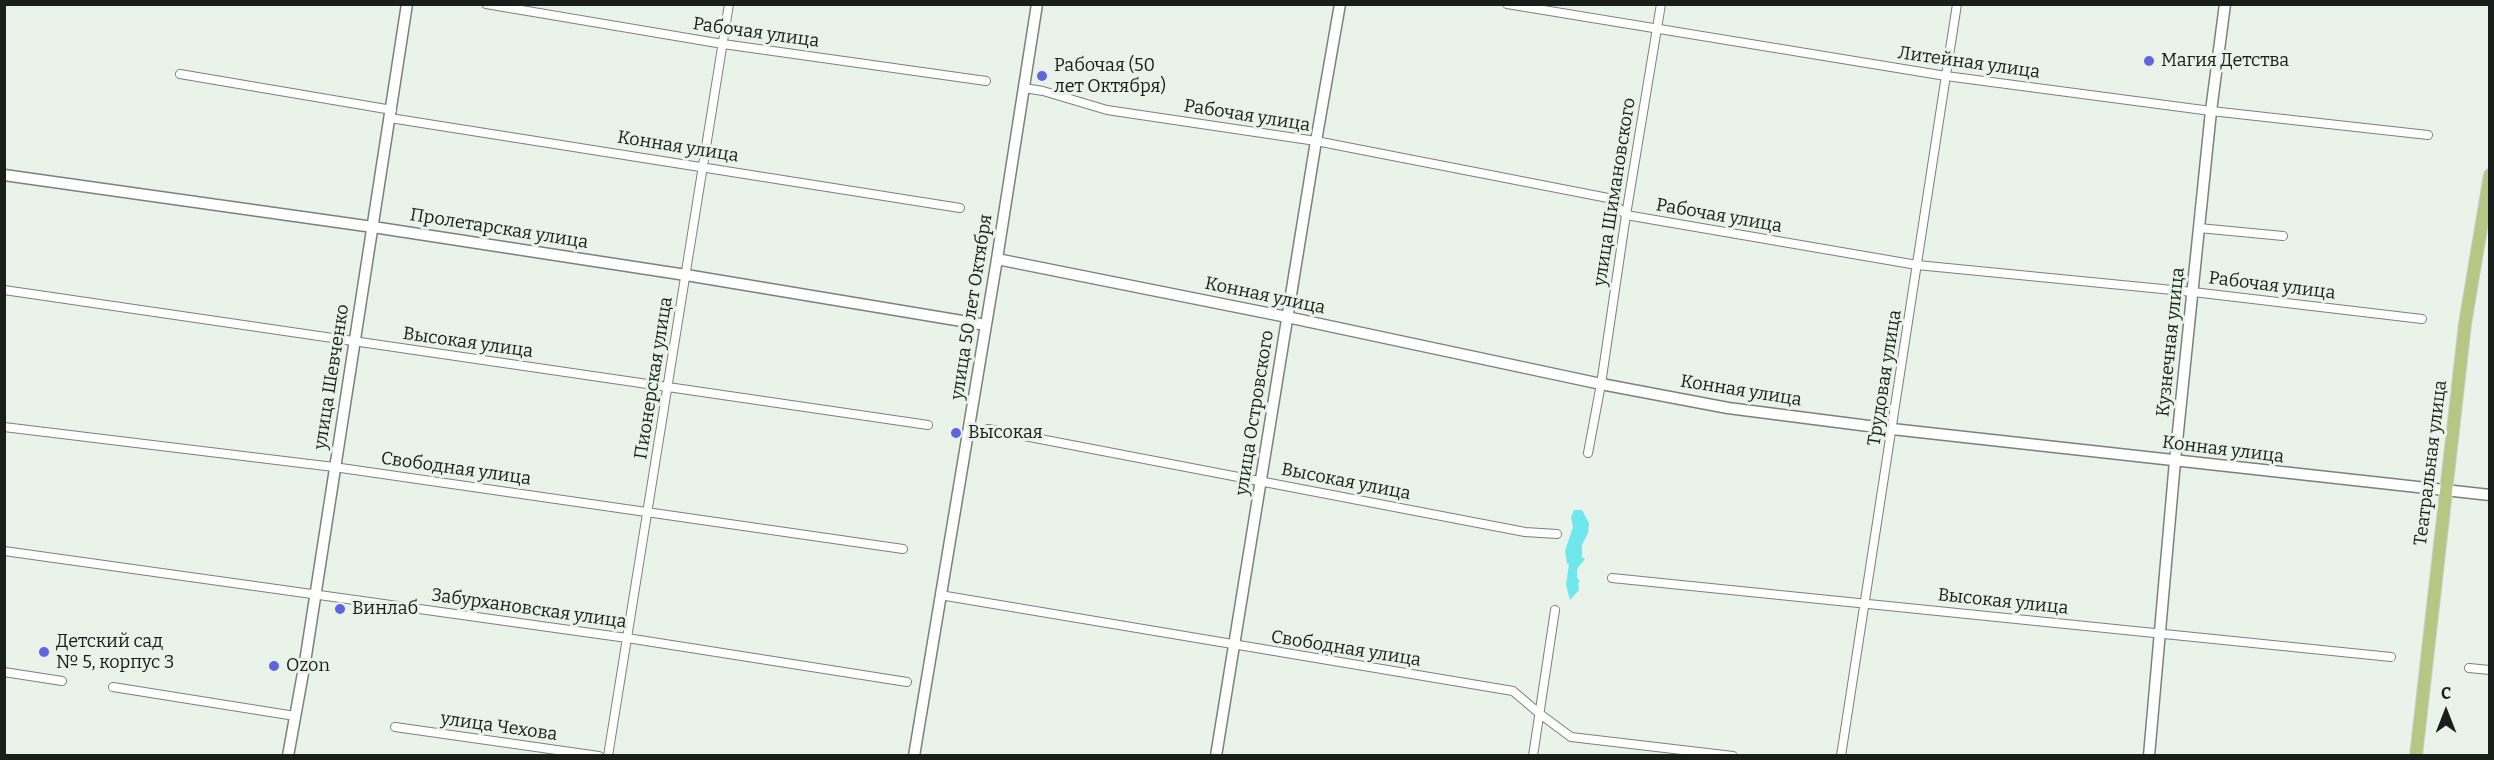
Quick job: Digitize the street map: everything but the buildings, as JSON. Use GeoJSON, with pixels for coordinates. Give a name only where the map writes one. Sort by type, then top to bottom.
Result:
{"type":"FeatureCollection","features":[{"type":"Feature","properties":{"kind":"main road","name":"Театральная улица"},"geometry":{"type":"LineString","coordinates":[[2416,756],[2465,324],[2490,175]]}},
{"type":"Feature","properties":{"kind":"street","name":"улица Шевченко"},"geometry":{"type":"LineString","coordinates":[[288,756],[356,342],[407,4]]}},
{"type":"Feature","properties":{"kind":"street","name":"Рабочая улица"},"geometry":{"type":"LineString","coordinates":[[486,4],[723,45],[986,81]]}},
{"type":"Feature","properties":{"kind":"street","name":"Пионерская улица"},"geometry":{"type":"LineString","coordinates":[[608,756],[729,4]]}},
{"type":"Feature","properties":{"kind":"street","name":"улица 50 лет Октября"},"geometry":{"type":"LineString","coordinates":[[914,756],[1037,4]]}},
{"type":"Feature","properties":{"kind":"street","name":"улица Островского"},"geometry":{"type":"LineString","coordinates":[[1216,756],[1340,4]]}},
{"type":"Feature","properties":{"kind":"street","name":"Литейная улица"},"geometry":{"type":"LineString","coordinates":[[1507,4],[1946,76],[2211,111],[2428,135]]}},
{"type":"Feature","properties":{"kind":"street","name":"улица Шимановского"},"geometry":{"type":"LineString","coordinates":[[1588,453],[1661,4]]}},
{"type":"Feature","properties":{"kind":"street","name":"Трудовая улица"},"geometry":{"type":"LineString","coordinates":[[1841,756],[1957,4]]}},
{"type":"Feature","properties":{"kind":"street","name":"Кузнечная улица"},"geometry":{"type":"LineString","coordinates":[[2149,756],[2162,634],[2175,460],[2224,4]]}},
{"type":"Feature","properties":{"kind":"street","name":"Конная улица"},"geometry":{"type":"LineString","coordinates":[[180,74],[391,114],[703,168],[960,208]]}},
{"type":"Feature","properties":{"kind":"street","name":"Рабочая улица"},"geometry":{"type":"LineString","coordinates":[[1024,88],[1043,91],[1107,110],[1316,141],[1608,198],[1626,215],[1917,264],[2193,292],[2422,319]]}},
{"type":"Feature","properties":{"kind":"street","name":"Пролетарская улица"},"geometry":{"type":"LineString","coordinates":[[4,175],[373,227],[686,275],[986,325]]}},
{"type":"Feature","properties":{"kind":"street"},"geometry":{"type":"LineString","coordinates":[[2199,228],[2283,236]]}},
{"type":"Feature","properties":{"kind":"street","name":"Конная улица"},"geometry":{"type":"LineString","coordinates":[[997,259],[1287,317],[1601,384],[1728,408],[1892,429],[2490,495]]}},
{"type":"Feature","properties":{"kind":"street","name":"Высокая улица"},"geometry":{"type":"LineString","coordinates":[[4,290],[928,425]]}},
{"type":"Feature","properties":{"kind":"street","name":"Свободная улица"},"geometry":{"type":"LineString","coordinates":[[4,427],[334,467],[903,549]]}},
{"type":"Feature","properties":{"kind":"street","name":"Высокая улица"},"geometry":{"type":"LineString","coordinates":[[988,429],[1525,532],[1557,534]]}},
{"type":"Feature","properties":{"kind":"street","name":"Забурхановская улица"},"geometry":{"type":"LineString","coordinates":[[4,551],[627,638],[907,682]]}},
{"type":"Feature","properties":{"kind":"street","name":"Высокая улица"},"geometry":{"type":"LineString","coordinates":[[1612,578],[2391,657]]}},
{"type":"Feature","properties":{"kind":"street","name":"Свободная улица"},"geometry":{"type":"LineString","coordinates":[[940,595],[1513,691],[1571,737],[1734,756]]}},
{"type":"Feature","properties":{"kind":"street"},"geometry":{"type":"LineString","coordinates":[[1533,756],[1555,610]]}},
{"type":"Feature","properties":{"kind":"street"},"geometry":{"type":"LineString","coordinates":[[2469,668],[2490,670]]}},
{"type":"Feature","properties":{"kind":"street"},"geometry":{"type":"LineString","coordinates":[[4,672],[62,681]]}},
{"type":"Feature","properties":{"kind":"street"},"geometry":{"type":"LineString","coordinates":[[113,687],[295,716]]}},
{"type":"Feature","properties":{"kind":"street","name":"улица Чехова"},"geometry":{"type":"LineString","coordinates":[[395,728],[599,756]]}},
{"type":"Feature","properties":{"kind":"water"},"geometry":{"type":"Polygon","coordinates":[[[1574,510],[1582,510],[1589,523],[1588,533],[1582,545],[1582,557],[1585,559],[1577,569],[1577,578],[1580,581],[1579,590],[1570,600],[1566,585],[1569,564],[1567,564],[1565,551],[1573,527],[1571,517],[1574,510]]]}},
{"type":"Feature","properties":{"kind":"place","name":"Магия Детства"},"geometry":{"type":"Point","coordinates":[2149,61]}},
{"type":"Feature","properties":{"kind":"place","name":"Рабочая (50 лет Октября)"},"geometry":{"type":"Point","coordinates":[1042,76]}},
{"type":"Feature","properties":{"kind":"place","name":"Высокая"},"geometry":{"type":"Point","coordinates":[956,433]}},
{"type":"Feature","properties":{"kind":"place","name":"Винлаб"},"geometry":{"type":"Point","coordinates":[340,609]}},
{"type":"Feature","properties":{"kind":"place","name":"Детский сад № 5, корпус 3"},"geometry":{"type":"Point","coordinates":[44,652]}},
{"type":"Feature","properties":{"kind":"place","name":"Ozon"},"geometry":{"type":"Point","coordinates":[274,666]}}]}
